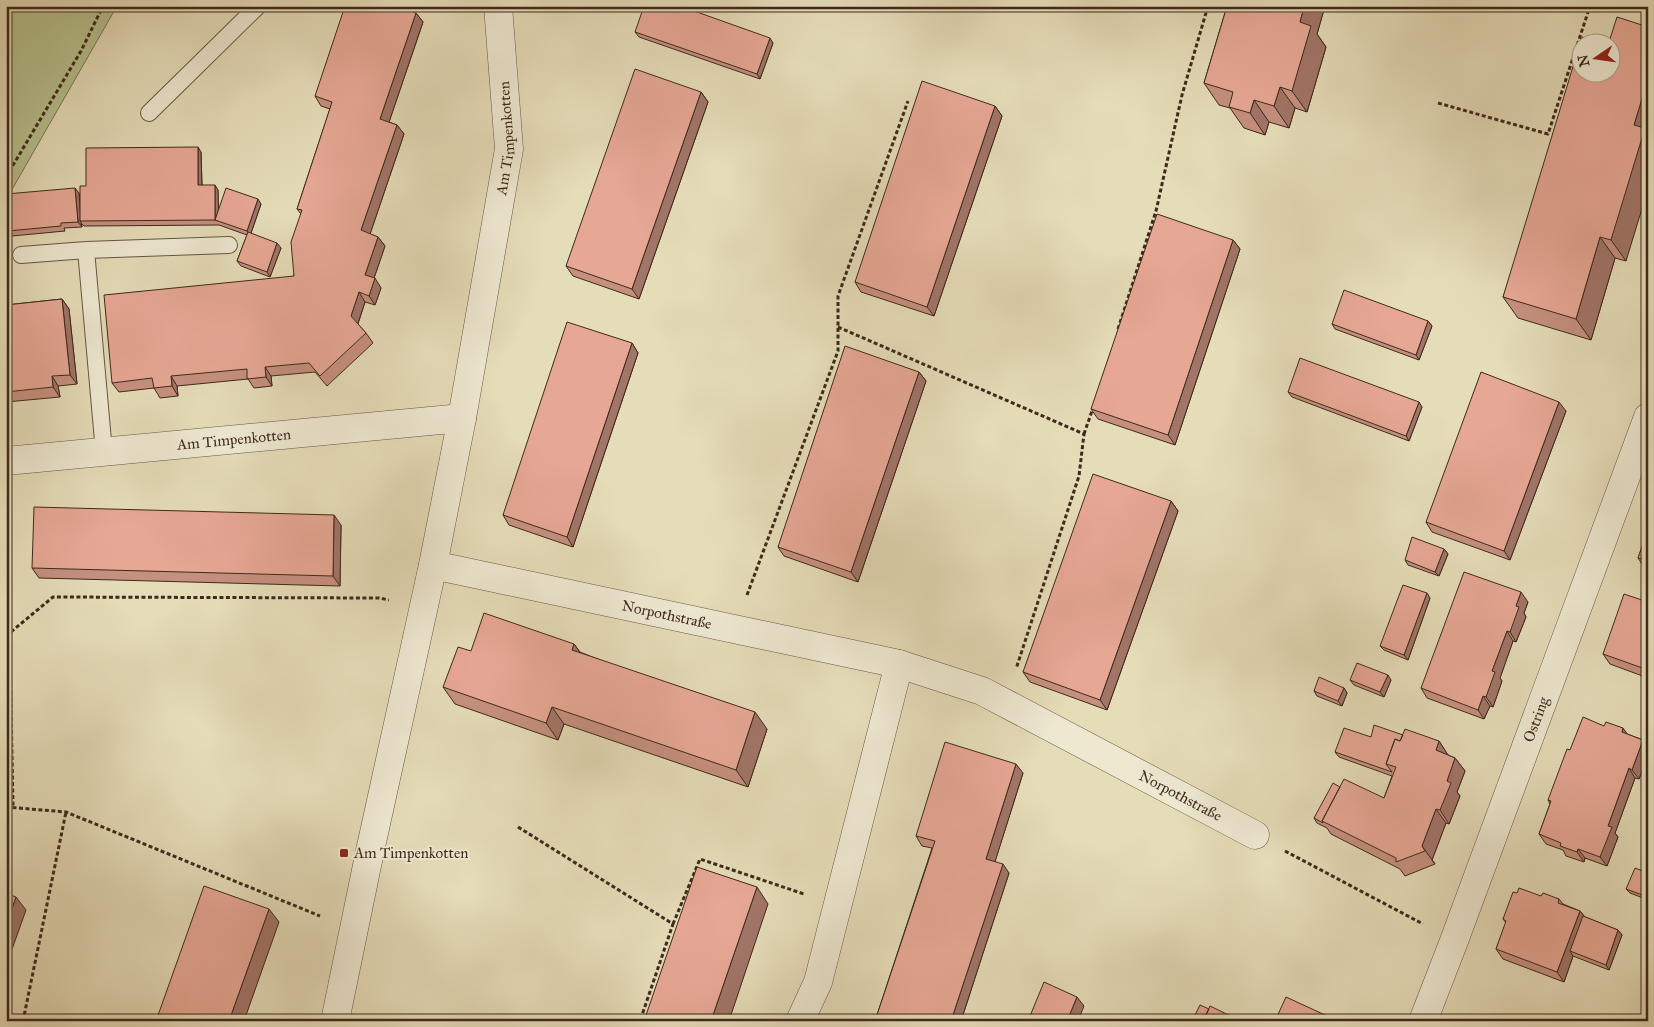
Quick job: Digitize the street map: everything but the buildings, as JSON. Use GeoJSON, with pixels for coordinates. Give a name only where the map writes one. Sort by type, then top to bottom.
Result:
{"type":"FeatureCollection","features":[{"type":"Feature","properties":{"kind":"street","name":"Am Timpenkotten"},"geometry":{"type":"LineString","coordinates":[[335,1021],[370,851],[433,565],[462,418],[509,149],[498,6]]}},
{"type":"Feature","properties":{"kind":"street","name":"Ostring"},"geometry":{"type":"LineString","coordinates":[[1423,1021],[1648,416]]}},
{"type":"Feature","properties":{"kind":"street","name":"Am Timpenkotten"},"geometry":{"type":"LineString","coordinates":[[7,461],[462,418]]}},
{"type":"Feature","properties":{"kind":"street","name":"Norpothstraße"},"geometry":{"type":"LineString","coordinates":[[433,565],[899,664],[982,691],[1255,835]]}},
{"type":"Feature","properties":{"kind":"street"},"geometry":{"type":"LineString","coordinates":[[800,1021],[818,982],[899,664]]}},
{"type":"Feature","properties":{"kind":"lane"},"geometry":{"type":"LineString","coordinates":[[148,113],[258,6]]}},
{"type":"Feature","properties":{"kind":"lane"},"geometry":{"type":"LineString","coordinates":[[21,255],[86,250],[229,245]]}},
{"type":"Feature","properties":{"kind":"lane"},"geometry":{"type":"LineString","coordinates":[[86,250],[104,452]]}},
{"type":"Feature","properties":{"kind":"path"},"geometry":{"type":"LineString","coordinates":[[6,177],[82,51],[103,6]]}},
{"type":"Feature","properties":{"kind":"path"},"geometry":{"type":"LineString","coordinates":[[1117,332],[1156,211],[1182,95],[1208,6]]}},
{"type":"Feature","properties":{"kind":"path"},"geometry":{"type":"LineString","coordinates":[[1438,103],[1548,134],[1590,6]]}},
{"type":"Feature","properties":{"kind":"path"},"geometry":{"type":"LineString","coordinates":[[736,629],[838,351],[838,296],[908,101]]}},
{"type":"Feature","properties":{"kind":"path"},"geometry":{"type":"LineString","coordinates":[[838,327],[1084,434]]}},
{"type":"Feature","properties":{"kind":"path"},"geometry":{"type":"LineString","coordinates":[[1005,703],[1079,476],[1084,434],[1093,406]]}},
{"type":"Feature","properties":{"kind":"path"},"geometry":{"type":"LineString","coordinates":[[7,461],[13,807]]}},
{"type":"Feature","properties":{"kind":"path"},"geometry":{"type":"LineString","coordinates":[[6,636],[53,597],[380,598],[423,609]]}},
{"type":"Feature","properties":{"kind":"path"},"geometry":{"type":"LineString","coordinates":[[6,807],[66,812],[354,930]]}},
{"type":"Feature","properties":{"kind":"path"},"geometry":{"type":"LineString","coordinates":[[23,1021],[66,812]]}},
{"type":"Feature","properties":{"kind":"path"},"geometry":{"type":"LineString","coordinates":[[518,827],[674,924]]}},
{"type":"Feature","properties":{"kind":"path"},"geometry":{"type":"LineString","coordinates":[[1255,835],[1454,941]]}},
{"type":"Feature","properties":{"kind":"path"},"geometry":{"type":"LineString","coordinates":[[640,1021],[674,924],[700,860],[838,905]]}},
{"type":"Feature","properties":{"kind":"green space"},"geometry":{"type":"Polygon","coordinates":[[[6,6],[117,6],[6,200],[6,6]]]}},
{"type":"Feature","properties":{"kind":"place","name":"Am Timpenkotten"},"geometry":{"type":"Point","coordinates":[344,853]}}]}
